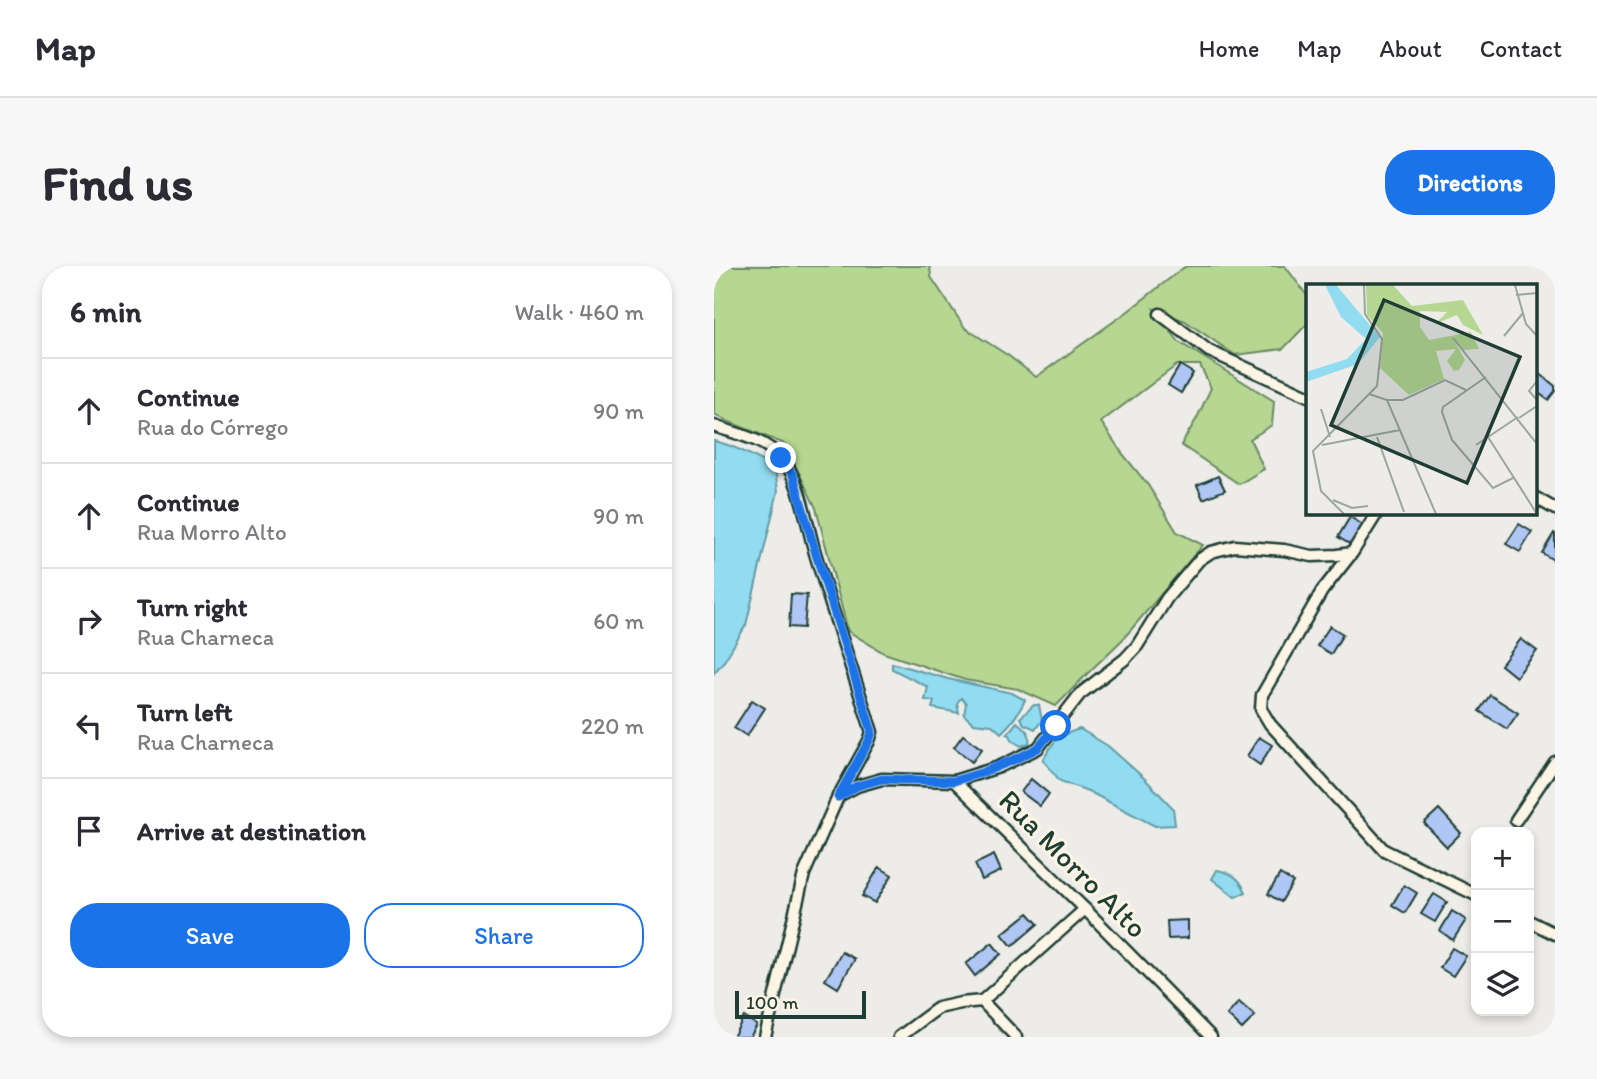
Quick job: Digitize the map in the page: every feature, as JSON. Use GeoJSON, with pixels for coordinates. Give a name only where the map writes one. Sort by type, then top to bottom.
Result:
{"type":"FeatureCollection","features":[{"type":"Feature","properties":{"kind":"street"},"geometry":{"type":"LineString","coordinates":[[1160,314],[1209,351],[1306,395]]}},
{"type":"Feature","properties":{"kind":"street"},"geometry":{"type":"LineString","coordinates":[[714,426],[766,446],[781,458],[793,475],[872,732],[838,797],[804,874],[765,1037]]}},
{"type":"Feature","properties":{"kind":"street"},"geometry":{"type":"LineString","coordinates":[[1538,499],[1555,509]]}},
{"type":"Feature","properties":{"kind":"street"},"geometry":{"type":"LineString","coordinates":[[1376,514],[1352,553],[1322,591],[1262,695],[1261,709],[1270,724],[1384,850],[1471,893]]}},
{"type":"Feature","properties":{"kind":"street"},"geometry":{"type":"LineString","coordinates":[[838,797],[857,786],[882,779],[954,781],[999,766],[1038,748],[1080,694],[1125,659],[1137,646],[1167,598],[1199,560],[1211,552],[1235,546],[1284,550],[1312,556],[1352,553]]}},
{"type":"Feature","properties":{"kind":"street"},"geometry":{"type":"LineString","coordinates":[[1516,820],[1555,762]]}},
{"type":"Feature","properties":{"kind":"street","name":"Rua Morro Alto"},"geometry":{"type":"LineString","coordinates":[[954,781],[1211,1037]]}},
{"type":"Feature","properties":{"kind":"street"},"geometry":{"type":"LineString","coordinates":[[899,1037],[938,1008],[982,1001],[1085,909]]}},
{"type":"Feature","properties":{"kind":"street"},"geometry":{"type":"LineString","coordinates":[[1534,924],[1555,934]]}},
{"type":"Feature","properties":{"kind":"street"},"geometry":{"type":"LineString","coordinates":[[982,1001],[1016,1037]]}},
{"type":"Feature","properties":{"kind":"green space"},"geometry":{"type":"Polygon","coordinates":[[[714,266],[930,266],[931,277],[965,328],[1036,377],[1187,266],[1285,266],[1306,294],[1306,325],[1283,349],[1235,355],[1185,321],[1154,309],[1179,342],[1274,401],[1272,425],[1250,439],[1264,469],[1239,484],[1181,445],[1211,388],[1200,365],[1177,365],[1101,422],[1148,485],[1177,532],[1203,545],[1123,639],[1056,706],[1018,689],[965,680],[884,653],[848,631],[816,508],[785,444],[714,414],[714,266]]]}},
{"type":"Feature","properties":{"kind":"water"},"geometry":{"type":"Polygon","coordinates":[[[714,441],[746,452],[775,469],[778,491],[746,625],[714,673],[714,441]]]}},
{"type":"Feature","properties":{"kind":"water"},"geometry":{"type":"Polygon","coordinates":[[[892,663],[1012,693],[1025,700],[1015,718],[1001,733],[992,725],[973,723],[964,715],[966,703],[961,698],[957,703],[959,713],[932,708],[934,701],[925,700],[928,687],[892,669],[892,663]]]}},
{"type":"Feature","properties":{"kind":"water"},"geometry":{"type":"Polygon","coordinates":[[[1034,705],[1039,705],[1042,721],[1035,729],[1024,724],[1020,718],[1034,705]]]}},
{"type":"Feature","properties":{"kind":"water"},"geometry":{"type":"Polygon","coordinates":[[[1017,722],[1029,736],[1029,743],[1021,746],[1007,734],[1017,722]]]}},
{"type":"Feature","properties":{"kind":"water"},"geometry":{"type":"Polygon","coordinates":[[[1080,729],[1108,746],[1144,778],[1173,808],[1175,825],[1155,826],[1088,791],[1060,781],[1043,760],[1057,739],[1080,729]]]}},
{"type":"Feature","properties":{"kind":"water"},"geometry":{"type":"Polygon","coordinates":[[[1217,870],[1235,877],[1246,892],[1235,897],[1212,879],[1217,870]]]}},
{"type":"Feature","properties":{"kind":"building"},"geometry":{"type":"Polygon","coordinates":[[[1180,365],[1193,373],[1181,393],[1168,385],[1180,365]]]}},
{"type":"Feature","properties":{"kind":"building"},"geometry":{"type":"Polygon","coordinates":[[[1538,374],[1555,386],[1555,391],[1548,400],[1538,392],[1538,374]]]}},
{"type":"Feature","properties":{"kind":"building"},"geometry":{"type":"Polygon","coordinates":[[[1218,476],[1225,490],[1203,499],[1197,485],[1218,476]]]}},
{"type":"Feature","properties":{"kind":"building"},"geometry":{"type":"Polygon","coordinates":[[[1350,517],[1363,525],[1351,545],[1338,537],[1350,517]]]}},
{"type":"Feature","properties":{"kind":"building"},"geometry":{"type":"Polygon","coordinates":[[[1519,524],[1532,532],[1520,552],[1506,544],[1519,524]]]}},
{"type":"Feature","properties":{"kind":"building"},"geometry":{"type":"Polygon","coordinates":[[[1555,534],[1555,561],[1542,553],[1555,534]]]}},
{"type":"Feature","properties":{"kind":"building"},"geometry":{"type":"Polygon","coordinates":[[[791,594],[807,595],[804,628],[789,627],[791,594]]]}},
{"type":"Feature","properties":{"kind":"building"},"geometry":{"type":"Polygon","coordinates":[[[1330,626],[1343,634],[1331,654],[1317,646],[1330,626]]]}},
{"type":"Feature","properties":{"kind":"building"},"geometry":{"type":"Polygon","coordinates":[[[1521,639],[1537,651],[1516,677],[1501,665],[1521,639]]]}},
{"type":"Feature","properties":{"kind":"building"},"geometry":{"type":"Polygon","coordinates":[[[1490,695],[1518,713],[1507,729],[1479,711],[1490,695]]]}},
{"type":"Feature","properties":{"kind":"building"},"geometry":{"type":"Polygon","coordinates":[[[752,700],[765,708],[747,736],[734,728],[752,700]]]}},
{"type":"Feature","properties":{"kind":"building"},"geometry":{"type":"Polygon","coordinates":[[[963,735],[982,749],[972,762],[954,747],[963,735]]]}},
{"type":"Feature","properties":{"kind":"building"},"geometry":{"type":"Polygon","coordinates":[[[1259,737],[1272,745],[1260,765],[1247,756],[1259,737]]]}},
{"type":"Feature","properties":{"kind":"building"},"geometry":{"type":"Polygon","coordinates":[[[1031,779],[1049,794],[1040,806],[1021,792],[1031,779]]]}},
{"type":"Feature","properties":{"kind":"building"},"geometry":{"type":"Polygon","coordinates":[[[1439,809],[1461,833],[1447,847],[1424,823],[1439,809]]]}},
{"type":"Feature","properties":{"kind":"building"},"geometry":{"type":"Polygon","coordinates":[[[994,855],[1001,871],[982,880],[975,864],[994,855]]]}},
{"type":"Feature","properties":{"kind":"building"},"geometry":{"type":"Polygon","coordinates":[[[879,867],[892,875],[875,903],[862,896],[879,867]]]}},
{"type":"Feature","properties":{"kind":"building"},"geometry":{"type":"Polygon","coordinates":[[[1280,874],[1293,882],[1281,902],[1268,894],[1280,874]]]}},
{"type":"Feature","properties":{"kind":"building"},"geometry":{"type":"Polygon","coordinates":[[[1404,885],[1417,893],[1405,913],[1392,905],[1404,885]]]}},
{"type":"Feature","properties":{"kind":"building"},"geometry":{"type":"Polygon","coordinates":[[[1434,894],[1447,902],[1435,922],[1421,914],[1434,894]]]}},
{"type":"Feature","properties":{"kind":"building"},"geometry":{"type":"Polygon","coordinates":[[[1452,911],[1466,920],[1453,940],[1440,931],[1452,911]]]}},
{"type":"Feature","properties":{"kind":"building"},"geometry":{"type":"Polygon","coordinates":[[[1028,913],[1038,924],[1012,946],[1002,934],[1028,913]]]}},
{"type":"Feature","properties":{"kind":"building"},"geometry":{"type":"Polygon","coordinates":[[[1188,920],[1188,938],[1168,939],[1167,921],[1188,920]]]}},
{"type":"Feature","properties":{"kind":"building"},"geometry":{"type":"Polygon","coordinates":[[[992,943],[1001,954],[975,976],[966,964],[992,943]]]}},
{"type":"Feature","properties":{"kind":"building"},"geometry":{"type":"Polygon","coordinates":[[[1452,948],[1466,956],[1453,976],[1440,968],[1452,948]]]}},
{"type":"Feature","properties":{"kind":"building"},"geometry":{"type":"Polygon","coordinates":[[[842,952],[855,959],[838,988],[825,980],[842,952]]]}},
{"type":"Feature","properties":{"kind":"building"},"geometry":{"type":"Polygon","coordinates":[[[1239,1002],[1255,1016],[1242,1029],[1227,1015],[1239,1002]]]}},
{"type":"Feature","properties":{"kind":"building"},"geometry":{"type":"Polygon","coordinates":[[[744,1017],[757,1025],[750,1037],[733,1037],[744,1017]]]}},
{"type":"Feature","properties":{"kind":"route"},"geometry":{"type":"LineString","coordinates":[[781,458],[793,475],[872,732],[838,797],[870,781],[954,781],[984,772],[1038,748],[1056,726]]}}]}
